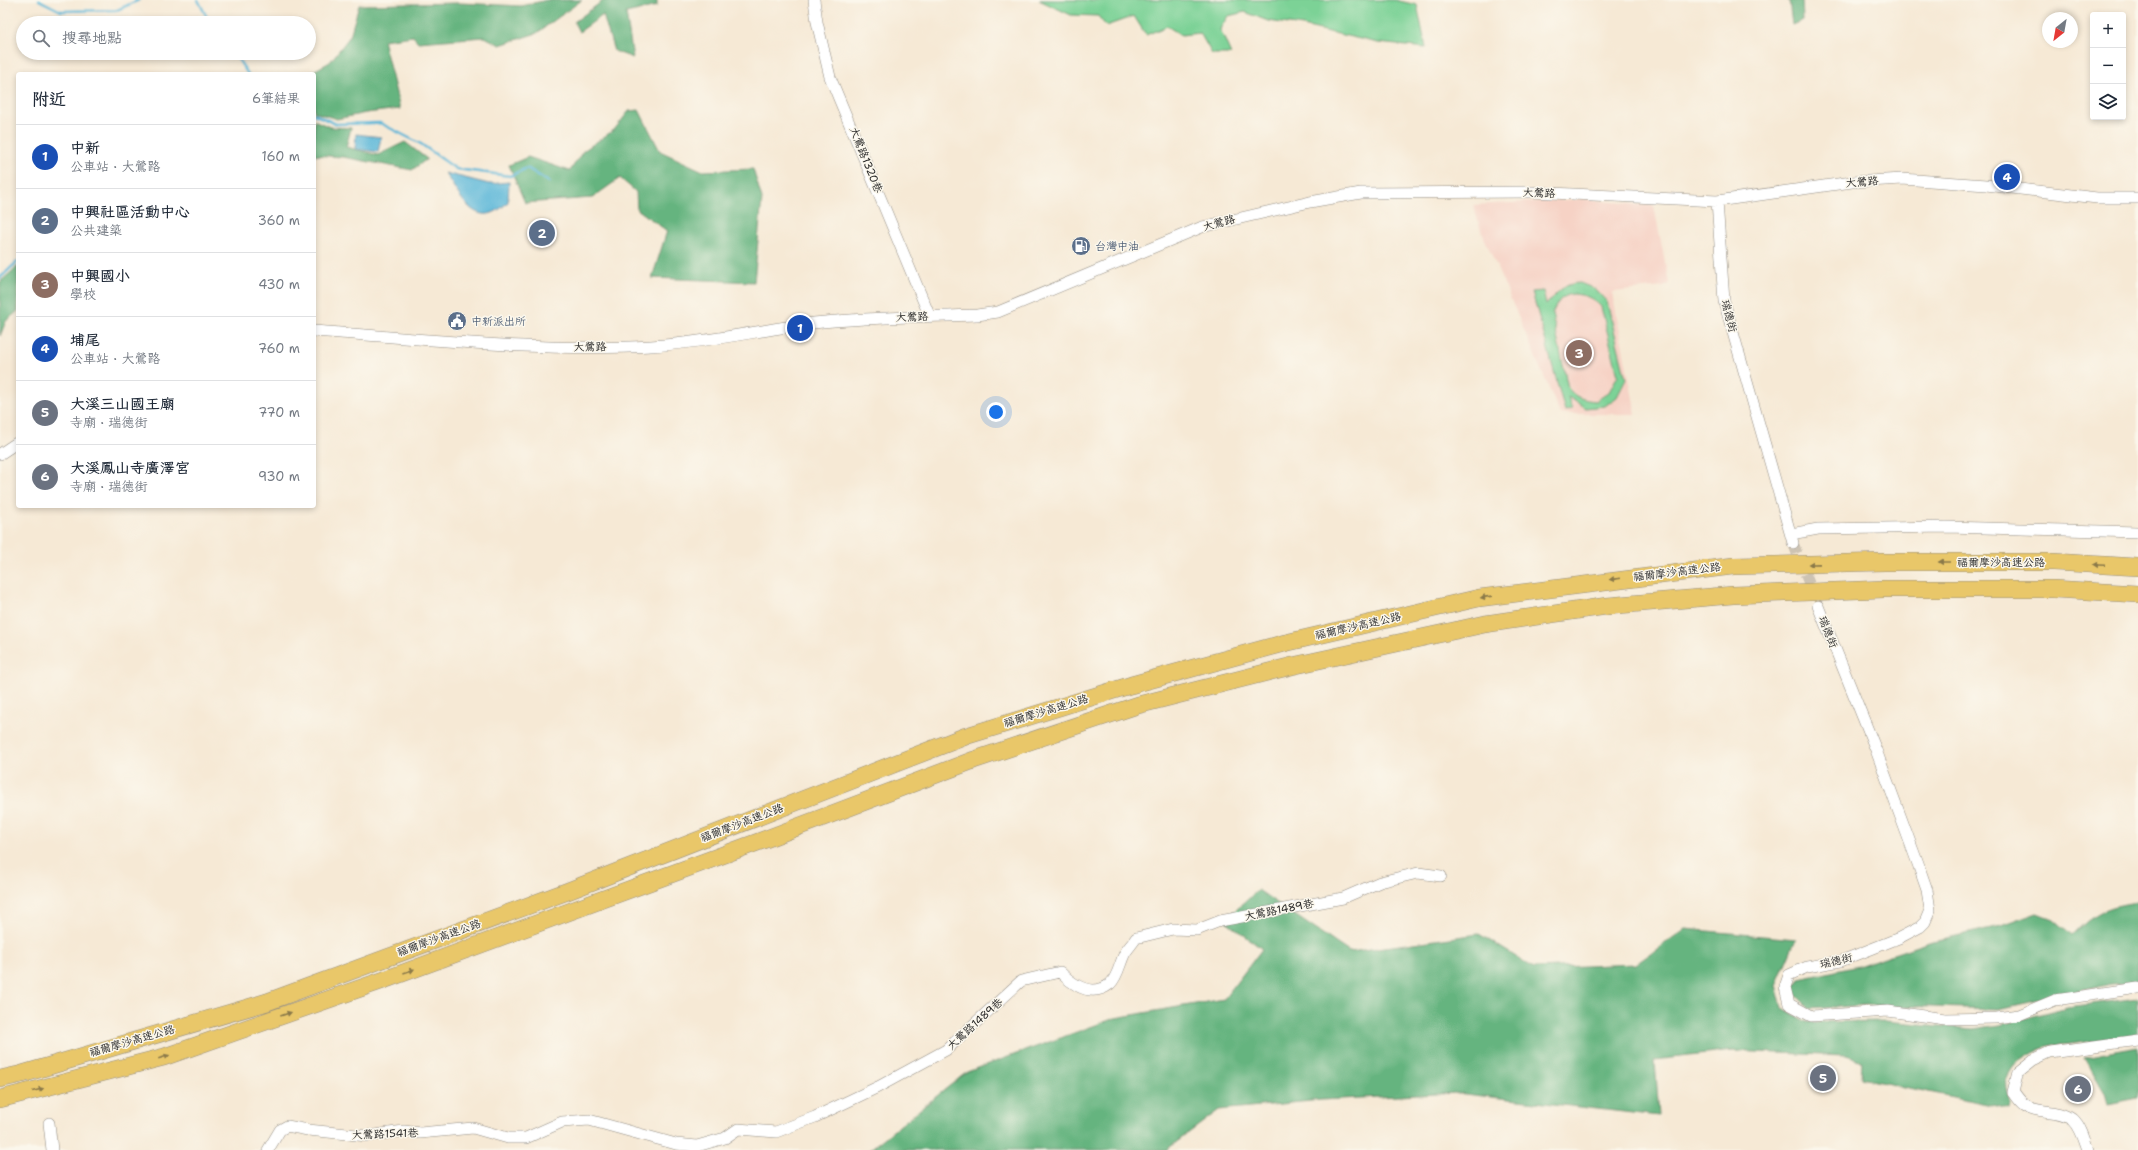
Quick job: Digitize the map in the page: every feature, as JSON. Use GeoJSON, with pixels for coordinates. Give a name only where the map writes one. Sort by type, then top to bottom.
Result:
{"type":"FeatureCollection","features":[{"type":"Feature","properties":{"kind":"highway","name":"福爾摩沙高速公路"},"geometry":{"type":"LineString","coordinates":[[0,1079],[22,1074],[267,1002],[568,891],[966,736],[1131,685],[1285,643],[1478,598],[1732,566],[1884,562],[2045,562],[2138,567]]}},
{"type":"Feature","properties":{"kind":"highway","name":"福爾摩沙高速公路"},"geometry":{"type":"LineString","coordinates":[[0,1099],[172,1054],[421,966],[758,842],[981,757],[1138,705],[1292,666],[1485,624],[1607,606],[1733,594],[1884,590],[2045,589],[2138,594]]}},
{"type":"Feature","properties":{"kind":"street","name":"大鶯路1320巷"},"geometry":{"type":"LineString","coordinates":[[814,0],[817,22],[830,77],[843,103],[930,317]]}},
{"type":"Feature","properties":{"kind":"street","name":"大鶯路"},"geometry":{"type":"LineString","coordinates":[[316,331],[532,348],[650,346],[685,344],[764,330],[846,320],[977,315],[998,312],[1202,227],[1343,195],[1361,193],[1531,192],[1717,201],[1852,182],[1902,180],[1986,185],[2097,198],[2138,198]]}},
{"type":"Feature","properties":{"kind":"street","name":"瑞德街"},"geometry":{"type":"LineString","coordinates":[[1717,201],[1724,301],[1792,538],[1818,529],[1947,527],[2138,532]]}},
{"type":"Feature","properties":{"kind":"street"},"geometry":{"type":"LineString","coordinates":[[0,454],[16,443]]}},
{"type":"Feature","properties":{"kind":"street","name":"瑞德街"},"geometry":{"type":"LineString","coordinates":[[1818,606],[1876,750],[1918,864],[1930,910],[1925,922],[1920,927],[1899,938],[1841,961],[1807,967],[1789,975],[1785,987],[1790,1004],[1811,1016],[1888,1011],[1945,1019],[1996,1018],[2019,1014],[2055,1000],[2138,988]]}},
{"type":"Feature","properties":{"kind":"street","name":"大鶯路1489巷"},"geometry":{"type":"LineString","coordinates":[[490,1132],[508,1138],[526,1138],[562,1122],[589,1120],[676,1144],[697,1146],[725,1138],[738,1129],[776,1132],[815,1117],[878,1087],[946,1050],[1021,981],[1060,972],[1070,982],[1084,989],[1101,988],[1110,984],[1113,980],[1125,954],[1136,938],[1173,929],[1197,930],[1220,922],[1343,898],[1380,882],[1418,873],[1441,876]]}},
{"type":"Feature","properties":{"kind":"street"},"geometry":{"type":"LineString","coordinates":[[2088,1150],[2083,1135],[2073,1120],[2057,1113],[2041,1112],[2023,1104],[2013,1092],[2018,1072],[2033,1060],[2050,1052],[2138,1040]]}},
{"type":"Feature","properties":{"kind":"street"},"geometry":{"type":"LineString","coordinates":[[49,1123],[52,1150]]}},
{"type":"Feature","properties":{"kind":"street","name":"大鶯路1541巷"},"geometry":{"type":"LineString","coordinates":[[268,1150],[280,1130],[287,1126],[308,1130],[366,1136],[404,1131],[420,1133],[473,1128],[490,1132]]}},
{"type":"Feature","properties":{"kind":"shaded area"},"geometry":{"type":"Polygon","coordinates":[[[1583,199],[1654,206],[1669,283],[1664,287],[1612,292],[1636,414],[1560,414],[1481,230],[1473,205],[1583,199]]]}},
{"type":"Feature","properties":{"kind":"green space"},"geometry":{"type":"Polygon","coordinates":[[[547,0],[582,0],[537,33],[500,45],[485,37],[418,42],[413,36],[383,40],[400,109],[366,113],[337,119],[316,113],[316,72],[312,72],[330,62],[350,36],[359,5],[459,3],[521,6],[547,0]]]}},
{"type":"Feature","properties":{"kind":"green space"},"geometry":{"type":"Polygon","coordinates":[[[604,0],[657,0],[657,6],[626,13],[633,58],[614,51],[603,15],[579,32],[574,22],[604,0]]]}},
{"type":"Feature","properties":{"kind":"green space"},"geometry":{"type":"Polygon","coordinates":[[[1039,0],[1395,0],[1417,5],[1426,48],[1378,43],[1303,26],[1268,21],[1245,12],[1228,16],[1220,29],[1231,54],[1212,54],[1200,33],[1181,35],[1167,26],[1146,35],[1134,16],[1106,26],[1098,16],[1071,15],[1039,0]]]}},
{"type":"Feature","properties":{"kind":"green space"},"geometry":{"type":"Polygon","coordinates":[[[1789,0],[1802,0],[1803,20],[1792,25],[1789,0]]]}},
{"type":"Feature","properties":{"kind":"green space"},"geometry":{"type":"Polygon","coordinates":[[[639,110],[660,151],[703,171],[753,169],[762,199],[754,282],[652,278],[667,231],[637,209],[636,192],[620,178],[592,198],[525,203],[509,165],[528,157],[570,171],[583,151],[614,130],[629,111],[639,110]]]}},
{"type":"Feature","properties":{"kind":"green space"},"geometry":{"type":"Polygon","coordinates":[[[316,121],[330,127],[351,128],[346,147],[378,155],[405,142],[427,159],[412,170],[343,157],[316,155],[316,121]]]}},
{"type":"Feature","properties":{"kind":"green space"},"geometry":{"type":"Polygon","coordinates":[[[16,268],[16,313],[6,321],[0,336],[0,282],[16,268]]]}},
{"type":"Feature","properties":{"kind":"green space"},"geometry":{"type":"Polygon","coordinates":[[[1574,283],[1580,283],[1595,289],[1607,302],[1626,379],[1617,397],[1605,406],[1586,408],[1568,397],[1572,409],[1565,411],[1532,292],[1543,291],[1546,305],[1560,290],[1574,283]],[[1573,294],[1562,298],[1557,303],[1552,314],[1568,388],[1580,398],[1596,401],[1609,392],[1618,375],[1601,307],[1585,296],[1573,294]]]}},
{"type":"Feature","properties":{"kind":"green space"},"geometry":{"type":"Polygon","coordinates":[[[1258,890],[1349,952],[1479,934],[1534,968],[1636,964],[1685,929],[1796,939],[1776,985],[1782,1008],[1808,1022],[1886,1021],[1973,1029],[2000,1025],[2068,1007],[2138,998],[2138,1034],[2056,1045],[2041,1049],[2023,1058],[2011,1070],[2008,1077],[2007,1085],[2008,1094],[2012,1104],[2011,1109],[1861,1078],[1862,1061],[1846,1056],[1732,1051],[1655,1060],[1659,1116],[1456,1093],[1321,1100],[1219,1110],[1166,1150],[869,1150],[967,1072],[1115,1018],[1224,999],[1262,949],[1225,920],[1258,890]]]}},
{"type":"Feature","properties":{"kind":"green space"},"geometry":{"type":"Polygon","coordinates":[[[2138,902],[2138,983],[2111,984],[1999,1009],[1866,1005],[1810,1009],[1793,992],[1800,979],[1858,966],[1929,942],[2001,926],[2037,913],[2053,919],[2072,936],[2094,916],[2101,912],[2109,908],[2138,902]]]}},
{"type":"Feature","properties":{"kind":"green space"},"geometry":{"type":"Polygon","coordinates":[[[2138,1047],[2138,1098],[2108,1104],[2105,1093],[2084,1057],[2138,1047]]]}},
{"type":"Feature","properties":{"kind":"water"},"geometry":{"type":"Polygon","coordinates":[[[356,134],[381,137],[378,152],[355,149],[356,134]]]}},
{"type":"Feature","properties":{"kind":"water"},"geometry":{"type":"Polygon","coordinates":[[[445,173],[489,184],[509,182],[508,202],[497,211],[487,214],[479,213],[464,201],[445,173]]]}},
{"type":"Feature","properties":{"kind":"waterway"},"geometry":{"type":"LineString","coordinates":[[39,0],[61,11],[117,10],[139,0]]}},
{"type":"Feature","properties":{"kind":"waterway"},"geometry":{"type":"LineString","coordinates":[[198,0],[206,16]]}},
{"type":"Feature","properties":{"kind":"waterway"},"geometry":{"type":"LineString","coordinates":[[239,60],[247,72]]}},
{"type":"Feature","properties":{"kind":"waterway"},"geometry":{"type":"LineString","coordinates":[[316,115],[336,124],[380,123],[421,144],[456,169],[510,176],[527,168],[549,182]]}},
{"type":"Feature","properties":{"kind":"waterway"},"geometry":{"type":"LineString","coordinates":[[0,278],[16,263]]}},
{"type":"Feature","properties":{"kind":"tunnel"},"geometry":{"type":"LineString","coordinates":[[1793,543],[1818,606]]}},
{"type":"Feature","properties":{"kind":"place","name":"埔尾"},"geometry":{"type":"Point","coordinates":[2007,177]}},
{"type":"Feature","properties":{"kind":"place","name":"中興社區活動中心"},"geometry":{"type":"Point","coordinates":[542,233]}},
{"type":"Feature","properties":{"kind":"place","name":"台灣中油"},"geometry":{"type":"Point","coordinates":[1081,246]}},
{"type":"Feature","properties":{"kind":"place","name":"中新派出所"},"geometry":{"type":"Point","coordinates":[457,321]}},
{"type":"Feature","properties":{"kind":"place","name":"中新"},"geometry":{"type":"Point","coordinates":[800,328]}},
{"type":"Feature","properties":{"kind":"place","name":"中興國小"},"geometry":{"type":"Point","coordinates":[1579,353]}},
{"type":"Feature","properties":{"kind":"place","name":"大溪三山國王廟"},"geometry":{"type":"Point","coordinates":[1823,1078]}},
{"type":"Feature","properties":{"kind":"place","name":"大溪鳳山寺廣澤宮"},"geometry":{"type":"Point","coordinates":[2078,1089]}}]}
